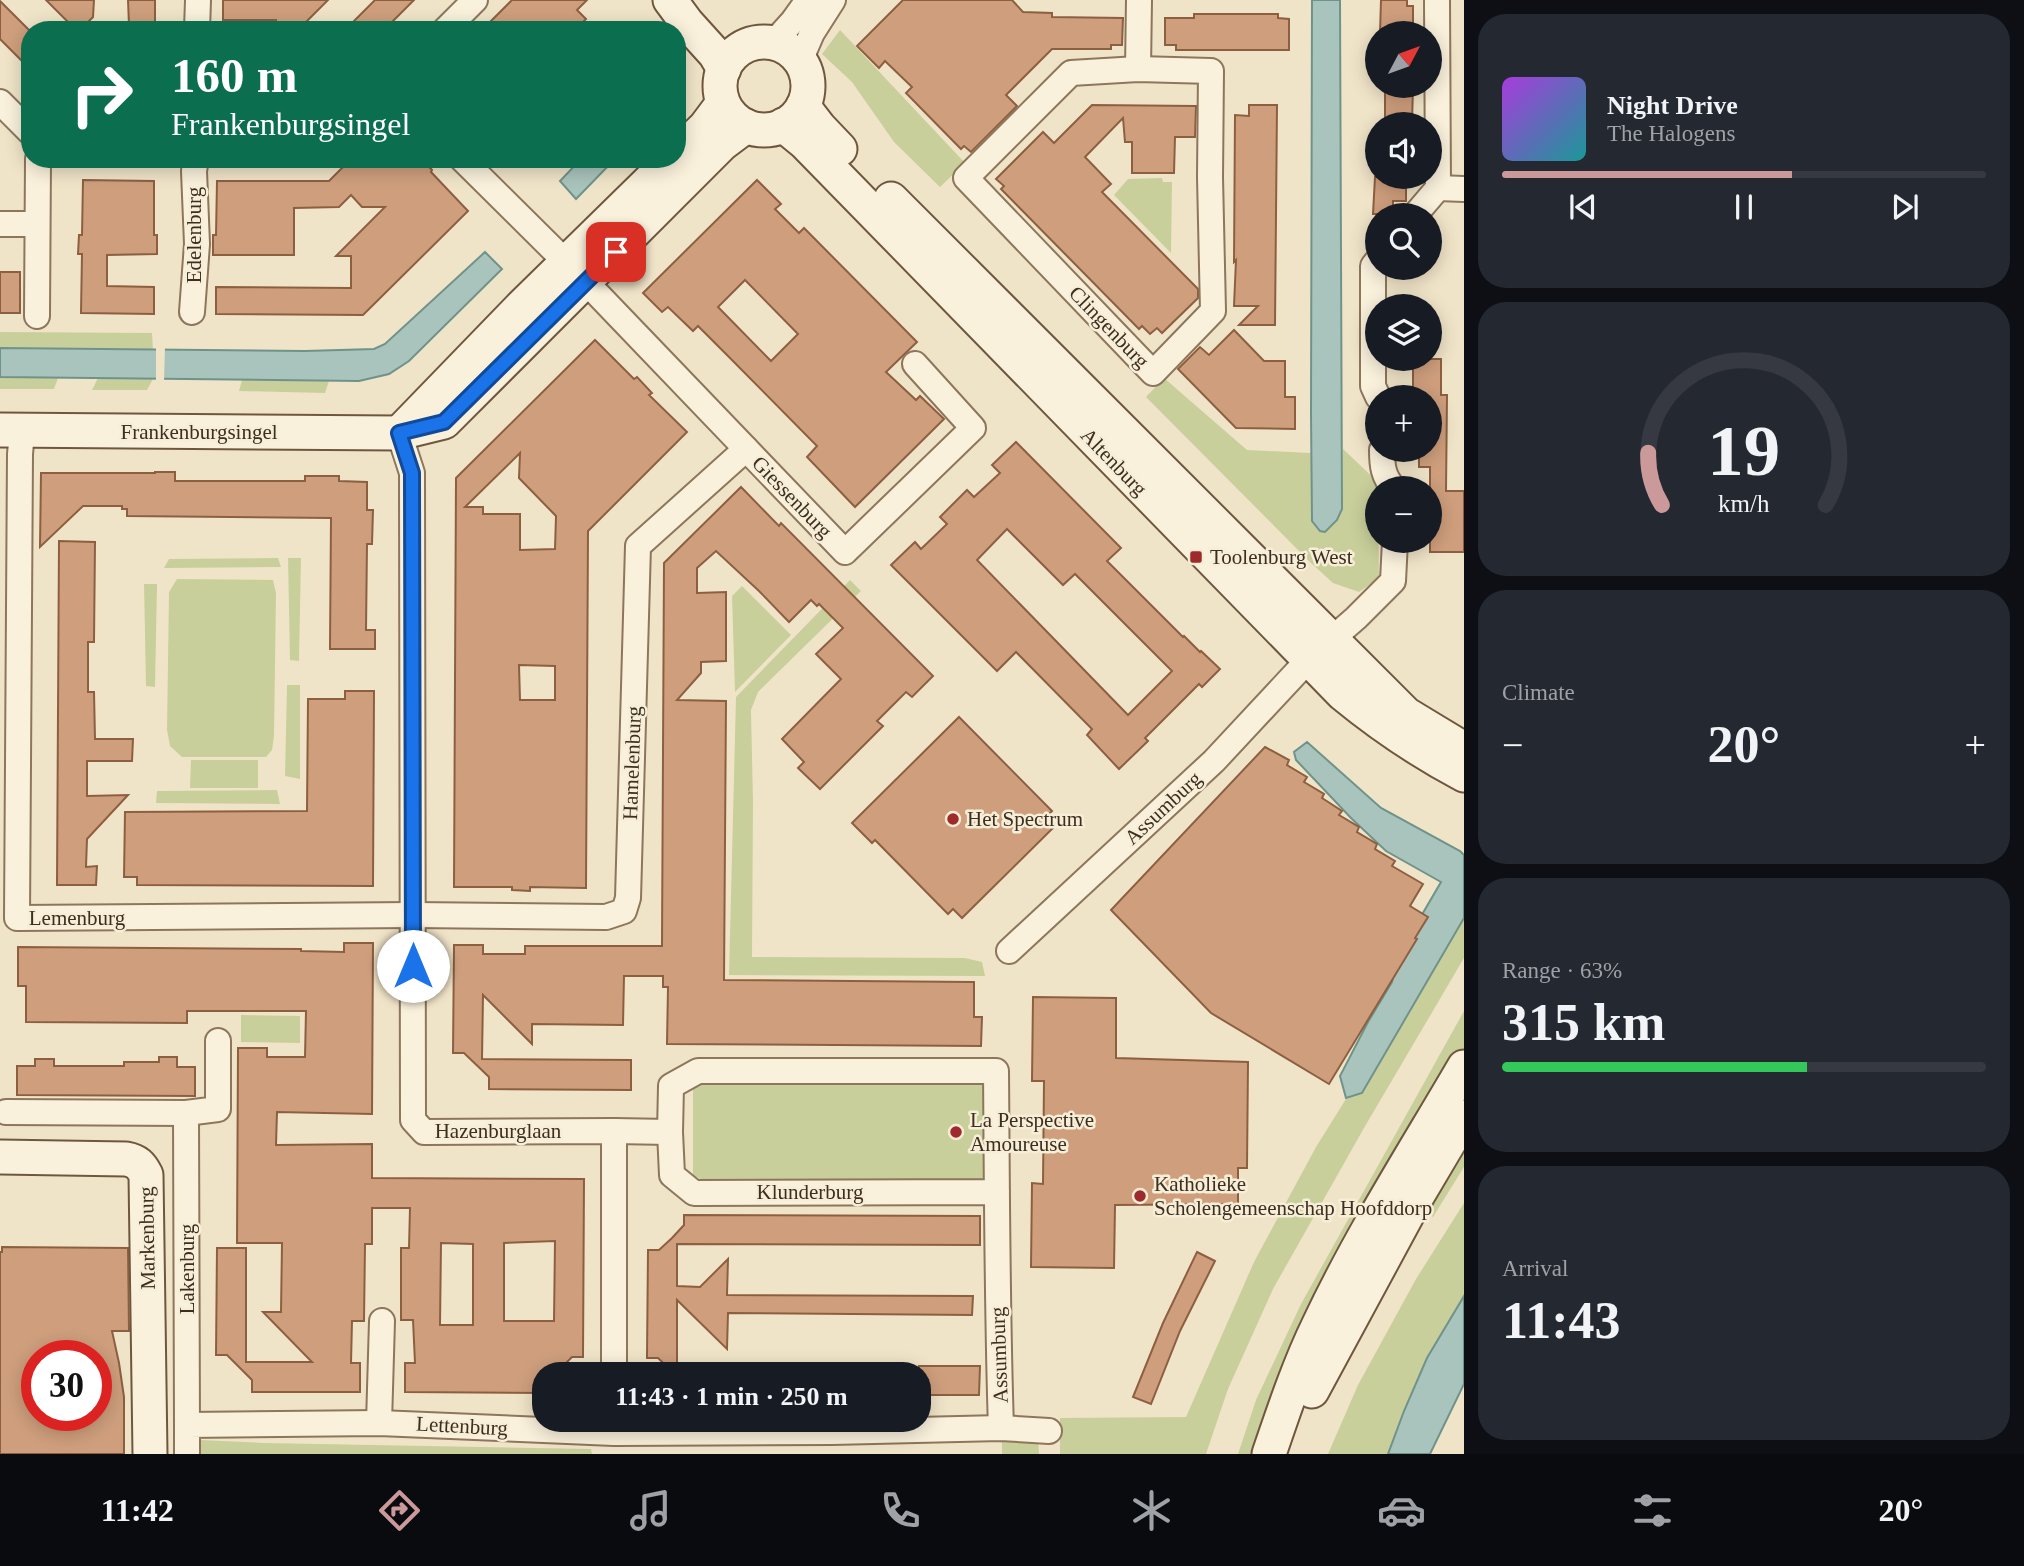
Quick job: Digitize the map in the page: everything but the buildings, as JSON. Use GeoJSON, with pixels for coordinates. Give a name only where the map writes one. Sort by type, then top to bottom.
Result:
{"type":"FeatureCollection","features":[{"type":"Feature","properties":{"kind":"main road"},"geometry":{"type":"LineString","coordinates":[[670,0],[686,21]]}},
{"type":"Feature","properties":{"kind":"main road"},"geometry":{"type":"LineString","coordinates":[[690,0],[733,38],[789,50],[800,61],[807,82],[807,93],[793,116],[770,129],[757,129],[735,115],[720,87],[724,69],[732,55],[760,44]]}},
{"type":"Feature","properties":{"kind":"main road"},"geometry":{"type":"LineString","coordinates":[[686,22],[715,54],[724,69]]}},
{"type":"Feature","properties":{"kind":"main road"},"geometry":{"type":"LineString","coordinates":[[686,145],[705,127],[735,115]]}},
{"type":"Feature","properties":{"kind":"main road"},"geometry":{"type":"LineString","coordinates":[[399,433],[722,144],[735,115]]}},
{"type":"Feature","properties":{"kind":"main road","name":"Altenburg"},"geometry":{"type":"LineString","coordinates":[[793,116],[829,137],[1321,649],[1406,714],[1464,749]]}},
{"type":"Feature","properties":{"kind":"main road"},"geometry":{"type":"LineString","coordinates":[[576,272],[664,168]]}},
{"type":"Feature","properties":{"kind":"main road","name":"Frankenburgsingel"},"geometry":{"type":"LineString","coordinates":[[11,431],[399,433]]}},
{"type":"Feature","properties":{"kind":"main road","name":"Altenburg"},"geometry":{"type":"LineString","coordinates":[[1321,649],[1343,694],[1420,752],[1464,775]]}},
{"type":"Feature","properties":{"kind":"main road"},"geometry":{"type":"LineString","coordinates":[[1269,1454],[1318,1325],[1373,1223],[1464,1067]]}},
{"type":"Feature","properties":{"kind":"main road"},"geometry":{"type":"LineString","coordinates":[[1285,1454],[1314,1385],[1419,1193],[1464,1117]]}},
{"type":"Feature","properties":{"kind":"main road","name":"Markenburg"},"geometry":{"type":"LineString","coordinates":[[0,1157],[126,1159],[142,1166],[146,1175],[150,1454]]}},
{"type":"Feature","properties":{"kind":"street"},"geometry":{"type":"LineString","coordinates":[[197,21],[198,0]]}},
{"type":"Feature","properties":{"kind":"street"},"geometry":{"type":"LineString","coordinates":[[454,21],[475,0]]}},
{"type":"Feature","properties":{"kind":"street"},"geometry":{"type":"LineString","coordinates":[[760,44],[793,20],[808,0]]}},
{"type":"Feature","properties":{"kind":"street"},"geometry":{"type":"LineString","coordinates":[[800,61],[812,33],[833,0]]}},
{"type":"Feature","properties":{"kind":"street"},"geometry":{"type":"LineString","coordinates":[[1138,69],[1139,0]]}},
{"type":"Feature","properties":{"kind":"street"},"geometry":{"type":"LineString","coordinates":[[1437,0],[1438,112]]}},
{"type":"Feature","properties":{"kind":"street","name":"Clingenburg"},"geometry":{"type":"LineString","coordinates":[[1138,69],[1211,71],[1213,311],[1153,373],[966,178],[1070,73],[1138,69]]}},
{"type":"Feature","properties":{"kind":"street"},"geometry":{"type":"LineString","coordinates":[[0,102],[21,123]]}},
{"type":"Feature","properties":{"kind":"street"},"geometry":{"type":"LineString","coordinates":[[37,168],[37,316]]}},
{"type":"Feature","properties":{"kind":"street","name":"Edelenburg"},"geometry":{"type":"LineString","coordinates":[[192,312],[197,244],[194,168]]}},
{"type":"Feature","properties":{"kind":"street"},"geometry":{"type":"LineString","coordinates":[[471,168],[576,272]]}},
{"type":"Feature","properties":{"kind":"street"},"geometry":{"type":"LineString","coordinates":[[1442,188],[1464,189]]}},
{"type":"Feature","properties":{"kind":"street"},"geometry":{"type":"LineString","coordinates":[[1425,203],[1437,189]]}},
{"type":"Feature","properties":{"kind":"street"},"geometry":{"type":"LineString","coordinates":[[0,223],[37,225]]}},
{"type":"Feature","properties":{"kind":"street","name":"Giessenburg"},"geometry":{"type":"LineString","coordinates":[[576,272],[845,552],[973,428],[915,364]]}},
{"type":"Feature","properties":{"kind":"street"},"geometry":{"type":"LineString","coordinates":[[1373,280],[1373,385]]}},
{"type":"Feature","properties":{"kind":"street","name":"Lemenburg"},"geometry":{"type":"LineString","coordinates":[[11,431],[20,454],[17,918],[413,915]]}},
{"type":"Feature","properties":{"kind":"street","name":"Hazenburglaan"},"geometry":{"type":"LineString","coordinates":[[399,433],[412,473],[413,1120],[424,1132],[614,1130]]}},
{"type":"Feature","properties":{"kind":"street","name":"Hamelenburg"},"geometry":{"type":"LineString","coordinates":[[413,915],[606,917],[624,911],[628,898],[638,546],[746,449]]}},
{"type":"Feature","properties":{"kind":"street","name":"Assumburg"},"geometry":{"type":"LineString","coordinates":[[1009,951],[1214,761],[1321,649],[1393,581],[1394,553]]}},
{"type":"Feature","properties":{"kind":"street"},"geometry":{"type":"LineString","coordinates":[[6,1112],[218,1110],[218,1041]]}},
{"type":"Feature","properties":{"kind":"street","name":"Klunderburg"},"geometry":{"type":"LineString","coordinates":[[996,1071],[698,1071],[671,1086],[670,1132],[672,1175],[694,1193],[997,1192]]}},
{"type":"Feature","properties":{"kind":"street","name":"Assumburg"},"geometry":{"type":"LineString","coordinates":[[996,1071],[997,1305],[1001,1428]]}},
{"type":"Feature","properties":{"kind":"street","name":"Lakenburg"},"geometry":{"type":"LineString","coordinates":[[186,1112],[187,1425]]}},
{"type":"Feature","properties":{"kind":"street"},"geometry":{"type":"LineString","coordinates":[[614,1362],[614,1130],[670,1132]]}},
{"type":"Feature","properties":{"kind":"street"},"geometry":{"type":"LineString","coordinates":[[379,1423],[382,1321]]}},
{"type":"Feature","properties":{"kind":"street","name":"Lettenburg"},"geometry":{"type":"LineString","coordinates":[[187,1425],[379,1423],[614,1436],[1001,1428],[1049,1430]]}},
{"type":"Feature","properties":{"kind":"street"},"geometry":{"type":"LineString","coordinates":[[187,1425],[187,1454]]}},
{"type":"Feature","properties":{"kind":"green space"},"geometry":{"type":"Polygon","coordinates":[[[840,30],[965,163],[940,187],[894,142],[852,82],[822,54],[840,30]]]}},
{"type":"Feature","properties":{"kind":"green space"},"geometry":{"type":"Polygon","coordinates":[[[1162,178],[1163,182],[1172,182],[1171,253],[1114,195],[1128,179],[1162,178]]]}},
{"type":"Feature","properties":{"kind":"green space"},"geometry":{"type":"Polygon","coordinates":[[[0,332],[152,333],[153,350],[0,348],[0,332]]]}},
{"type":"Feature","properties":{"kind":"green space"},"geometry":{"type":"Polygon","coordinates":[[[0,377],[58,378],[54,389],[0,389],[0,377]]]}},
{"type":"Feature","properties":{"kind":"green space"},"geometry":{"type":"Polygon","coordinates":[[[98,378],[153,379],[147,390],[92,390],[98,378]]]}},
{"type":"Feature","properties":{"kind":"green space"},"geometry":{"type":"Polygon","coordinates":[[[1164,378],[1247,450],[1311,453],[1312,521],[1342,509],[1343,449],[1372,476],[1365,476],[1365,553],[1379,553],[1379,578],[1359,592],[1333,583],[1146,397],[1164,378]]]}},
{"type":"Feature","properties":{"kind":"green space"},"geometry":{"type":"Polygon","coordinates":[[[242,380],[329,381],[325,393],[239,391],[242,380]]]}},
{"type":"Feature","properties":{"kind":"green space"},"geometry":{"type":"Polygon","coordinates":[[[278,558],[281,567],[164,568],[169,559],[278,558]]]}},
{"type":"Feature","properties":{"kind":"green space"},"geometry":{"type":"Polygon","coordinates":[[[288,558],[301,558],[299,661],[290,660],[288,558]]]}},
{"type":"Feature","properties":{"kind":"green space"},"geometry":{"type":"Polygon","coordinates":[[[177,579],[273,580],[276,593],[274,736],[272,750],[266,757],[182,757],[170,746],[167,730],[169,592],[177,579]]]}},
{"type":"Feature","properties":{"kind":"green space"},"geometry":{"type":"Polygon","coordinates":[[[850,580],[861,591],[758,692],[751,710],[752,957],[965,958],[982,962],[985,976],[729,975],[736,697],[850,580]]]}},
{"type":"Feature","properties":{"kind":"green space"},"geometry":{"type":"Polygon","coordinates":[[[144,584],[157,584],[155,687],[146,686],[144,584]]]}},
{"type":"Feature","properties":{"kind":"green space"},"geometry":{"type":"Polygon","coordinates":[[[742,586],[791,635],[735,692],[732,596],[742,586]]]}},
{"type":"Feature","properties":{"kind":"green space"},"geometry":{"type":"Polygon","coordinates":[[[287,685],[300,685],[300,779],[285,776],[287,685]]]}},
{"type":"Feature","properties":{"kind":"green space"},"geometry":{"type":"Polygon","coordinates":[[[191,760],[258,760],[258,788],[190,788],[191,760]]]}},
{"type":"Feature","properties":{"kind":"green space"},"geometry":{"type":"Polygon","coordinates":[[[277,790],[280,804],[156,803],[157,791],[277,790]]]}},
{"type":"Feature","properties":{"kind":"green space"},"geometry":{"type":"Polygon","coordinates":[[[1464,918],[1464,958],[1273,1289],[1228,1389],[1206,1454],[1060,1454],[1060,1418],[1186,1417],[1254,1262],[1316,1147],[1346,1099],[1362,1093],[1464,918]]]}},
{"type":"Feature","properties":{"kind":"green space"},"geometry":{"type":"Polygon","coordinates":[[[1464,1011],[1464,1054],[1261,1454],[1238,1454],[1256,1400],[1301,1304],[1464,1011]]]}},
{"type":"Feature","properties":{"kind":"green space"},"geometry":{"type":"Polygon","coordinates":[[[241,1015],[300,1016],[300,1043],[241,1042],[241,1015]]]}},
{"type":"Feature","properties":{"kind":"green space"},"geometry":{"type":"Polygon","coordinates":[[[987,1083],[988,1185],[708,1183],[693,1175],[693,1084],[987,1083]]]}},
{"type":"Feature","properties":{"kind":"green space"},"geometry":{"type":"Polygon","coordinates":[[[1464,1139],[1464,1167],[1433,1217],[1420,1209],[1464,1139]]]}},
{"type":"Feature","properties":{"kind":"green space"},"geometry":{"type":"Polygon","coordinates":[[[1464,1203],[1464,1296],[1427,1358],[1388,1454],[1328,1454],[1358,1385],[1416,1279],[1464,1203]]]}},
{"type":"Feature","properties":{"kind":"green space"},"geometry":{"type":"Polygon","coordinates":[[[1002,1439],[1038,1439],[1039,1454],[1002,1454],[1002,1439]]]}},
{"type":"Feature","properties":{"kind":"green space"},"geometry":{"type":"Polygon","coordinates":[[[201,1440],[591,1449],[592,1454],[201,1454],[201,1440]]]}},
{"type":"Feature","properties":{"kind":"water"},"geometry":{"type":"Polygon","coordinates":[[[1312,0],[1340,0],[1342,509],[1337,520],[1325,532],[1320,531],[1312,521],[1312,0]]]}},
{"type":"Feature","properties":{"kind":"water"},"geometry":{"type":"Polygon","coordinates":[[[572,168],[606,168],[576,199],[560,181],[572,168]]]}},
{"type":"Feature","properties":{"kind":"water"},"geometry":{"type":"Polygon","coordinates":[[[485,252],[502,269],[409,361],[389,374],[359,381],[0,377],[0,348],[305,351],[374,349],[385,344],[485,252]]]}},
{"type":"Feature","properties":{"kind":"water"},"geometry":{"type":"Polygon","coordinates":[[[1307,742],[1381,808],[1464,855],[1464,918],[1362,1093],[1346,1098],[1340,1076],[1392,982],[1399,954],[1441,882],[1386,851],[1351,818],[1296,760],[1294,752],[1307,742]]]}},
{"type":"Feature","properties":{"kind":"water"},"geometry":{"type":"Polygon","coordinates":[[[1464,1296],[1464,1384],[1430,1454],[1388,1454],[1427,1358],[1464,1296]]]}},
{"type":"Feature","properties":{"kind":"pier"},"geometry":{"type":"Polygon","coordinates":[[[156,346],[165,346],[164,382],[156,382],[156,346]]]}},
{"type":"Feature","properties":{"kind":"place","name":"Toolenburg West"},"geometry":{"type":"Point","coordinates":[1196,557]}},
{"type":"Feature","properties":{"kind":"place","name":"Het Spectrum"},"geometry":{"type":"Point","coordinates":[953,819]}},
{"type":"Feature","properties":{"kind":"place","name":"La Perspective Amoureuse"},"geometry":{"type":"Point","coordinates":[956,1132]}},
{"type":"Feature","properties":{"kind":"place","name":"Katholieke Scholengemeenschap Hoofddorp"},"geometry":{"type":"Point","coordinates":[1140,1196]}},
{"type":"Feature","properties":{"kind":"route"},"geometry":{"type":"LineString","coordinates":[[413,966],[412,473],[399,433],[444,422],[616,252]]}}]}
